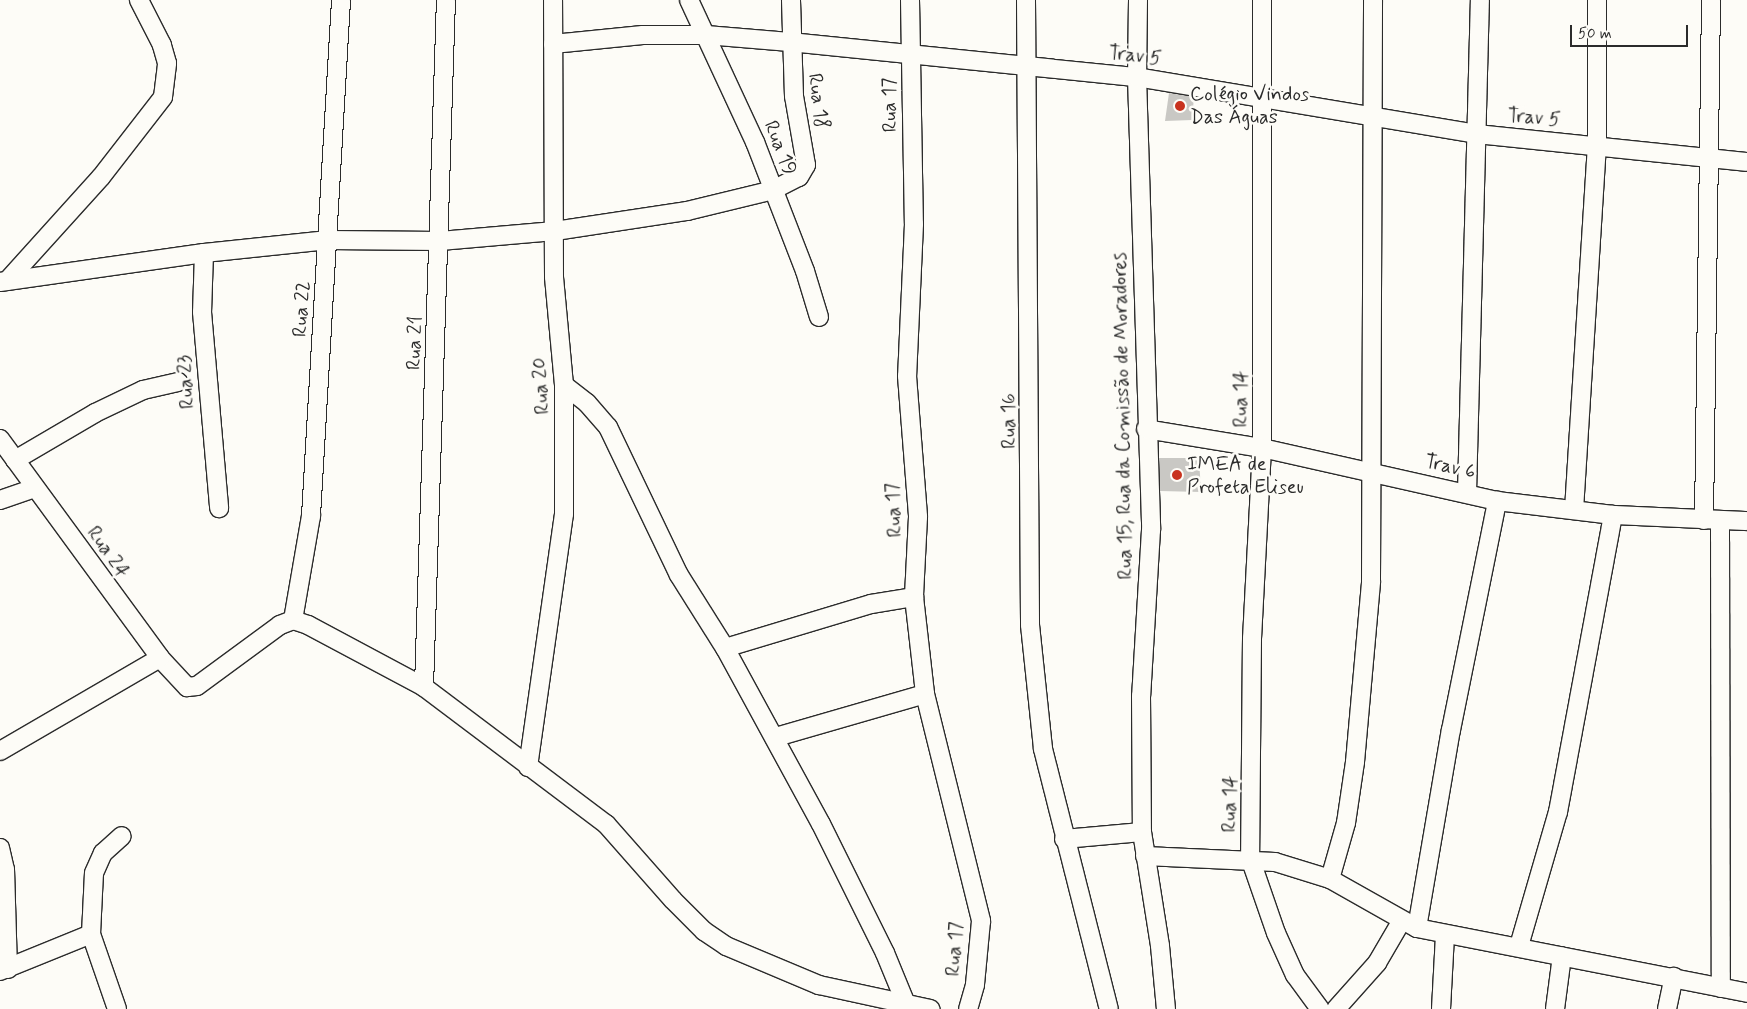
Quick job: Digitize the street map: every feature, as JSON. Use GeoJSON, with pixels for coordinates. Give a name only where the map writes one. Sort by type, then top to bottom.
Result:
{"type":"FeatureCollection","features":[{"type":"Feature","properties":{"kind":"street"},"geometry":{"type":"LineString","coordinates":[[4,281],[102,177],[163,97],[166,82],[165,54],[139,0]]}},
{"type":"Feature","properties":{"kind":"street","name":"Rua 22"},"geometry":{"type":"LineString","coordinates":[[294,620],[311,516],[328,240],[327,202],[341,0]]}},
{"type":"Feature","properties":{"kind":"street","name":"Rua 21"},"geometry":{"type":"LineString","coordinates":[[424,687],[440,241],[446,0]]}},
{"type":"Feature","properties":{"kind":"street","name":"Rua 20"},"geometry":{"type":"LineString","coordinates":[[528,766],[564,514],[564,385],[555,314],[553,0]]}},
{"type":"Feature","properties":{"kind":"street","name":"Rua 19"},"geometry":{"type":"LineString","coordinates":[[689,0],[755,142],[805,271],[819,317]]}},
{"type":"Feature","properties":{"kind":"street","name":"Rua 18"},"geometry":{"type":"LineString","coordinates":[[4,281],[204,253],[328,240],[440,241],[554,231],[688,211],[774,190],[800,177],[806,165],[794,96],[790,42],[791,0]]}},
{"type":"Feature","properties":{"kind":"street","name":"Rua 17"},"geometry":{"type":"LineString","coordinates":[[910,0],[914,224],[907,376],[918,517],[914,597],[925,694],[981,921],[975,985],[968,1009]]}},
{"type":"Feature","properties":{"kind":"street","name":"Rua 16"},"geometry":{"type":"LineString","coordinates":[[1026,0],[1030,624],[1043,749],[1108,1009]]}},
{"type":"Feature","properties":{"kind":"street","name":"Rua 15, Rua da Comissão de Moradores"},"geometry":{"type":"LineString","coordinates":[[1138,0],[1137,76],[1150,530],[1142,696],[1142,832],[1160,946],[1166,1009]]}},
{"type":"Feature","properties":{"kind":"street","name":"Rua 14"},"geometry":{"type":"LineString","coordinates":[[1262,0],[1262,448],[1252,638],[1250,858],[1276,933],[1295,975],[1320,1009]]}},
{"type":"Feature","properties":{"kind":"street"},"geometry":{"type":"LineString","coordinates":[[1330,879],[1346,823],[1361,701],[1371,582],[1373,0]]}},
{"type":"Feature","properties":{"kind":"street"},"geometry":{"type":"LineString","coordinates":[[1467,493],[1480,0]]}},
{"type":"Feature","properties":{"kind":"street"},"geometry":{"type":"LineString","coordinates":[[1574,510],[1597,145],[1597,0]]}},
{"type":"Feature","properties":{"kind":"street"},"geometry":{"type":"LineString","coordinates":[[1711,0],[1708,156],[1712,521],[1721,988]]}},
{"type":"Feature","properties":{"kind":"street","name":"Trav 5"},"geometry":{"type":"LineString","coordinates":[[553,44],[643,35],[706,35],[790,42],[910,56],[1137,76],[1476,134],[1708,156],[1747,162]]}},
{"type":"Feature","properties":{"kind":"street","name":"Rua 23"},"geometry":{"type":"LineString","coordinates":[[204,253],[202,312],[219,508]]}},
{"type":"Feature","properties":{"kind":"street"},"geometry":{"type":"LineString","coordinates":[[14,460],[95,413],[143,390],[178,382]]}},
{"type":"Feature","properties":{"kind":"street"},"geometry":{"type":"LineString","coordinates":[[564,385],[588,403],[608,427],[679,575],[725,648],[776,737],[885,953],[906,1004]]}},
{"type":"Feature","properties":{"kind":"street","name":"Trav 6"},"geometry":{"type":"LineString","coordinates":[[1146,428],[1262,448],[1372,470],[1497,501],[1613,515],[1712,521],[1747,521]]}},
{"type":"Feature","properties":{"kind":"street","name":"Rua 24"},"geometry":{"type":"LineString","coordinates":[[0,439],[160,658],[178,681],[187,687],[198,686],[280,625],[294,620]]}},
{"type":"Feature","properties":{"kind":"street"},"geometry":{"type":"LineString","coordinates":[[0,500],[34,488]]}},
{"type":"Feature","properties":{"kind":"street"},"geometry":{"type":"LineString","coordinates":[[1336,1009],[1409,925],[1497,501]]}},
{"type":"Feature","properties":{"kind":"street"},"geometry":{"type":"LineString","coordinates":[[1519,946],[1558,812],[1613,515]]}},
{"type":"Feature","properties":{"kind":"street"},"geometry":{"type":"LineString","coordinates":[[725,648],[871,604],[914,597]]}},
{"type":"Feature","properties":{"kind":"street"},"geometry":{"type":"LineString","coordinates":[[294,620],[424,687],[606,824],[673,900],[704,931],[726,946],[819,985],[930,1009]]}},
{"type":"Feature","properties":{"kind":"street"},"geometry":{"type":"LineString","coordinates":[[0,751],[160,658]]}},
{"type":"Feature","properties":{"kind":"street"},"geometry":{"type":"LineString","coordinates":[[776,737],[925,694]]}},
{"type":"Feature","properties":{"kind":"street"},"geometry":{"type":"LineString","coordinates":[[1064,838],[1142,832]]}},
{"type":"Feature","properties":{"kind":"street"},"geometry":{"type":"LineString","coordinates":[[117,1009],[91,934],[94,873],[103,853],[122,836]]}},
{"type":"Feature","properties":{"kind":"street"},"geometry":{"type":"LineString","coordinates":[[0,848],[5,869],[4,970],[91,934]]}},
{"type":"Feature","properties":{"kind":"street"},"geometry":{"type":"LineString","coordinates":[[1145,856],[1250,858],[1284,864],[1330,879],[1409,925],[1445,936],[1519,946],[1747,993]]}},
{"type":"Feature","properties":{"kind":"street"},"geometry":{"type":"LineString","coordinates":[[1441,1009],[1445,936]]}},
{"type":"Feature","properties":{"kind":"street"},"geometry":{"type":"LineString","coordinates":[[1555,1009],[1562,956]]}},
{"type":"Feature","properties":{"kind":"street"},"geometry":{"type":"LineString","coordinates":[[1667,1009],[1674,977]]}},
{"type":"Feature","properties":{"kind":"building","name":"Colégio Vindos Das Águas"},"geometry":{"type":"Polygon","coordinates":[[[1169,93],[1194,97],[1192,120],[1165,121],[1169,93]]]}},
{"type":"Feature","properties":{"kind":"building","name":"IMEA de Profeta Eliseu"},"geometry":{"type":"Polygon","coordinates":[[[1159,458],[1199,458],[1201,492],[1160,491],[1159,458]]]}},
{"type":"Feature","properties":{"kind":"place","name":"Colégio Vindos Das Águas"},"geometry":{"type":"Point","coordinates":[1180,106]}},
{"type":"Feature","properties":{"kind":"place","name":"IMEA de Profeta Eliseu"},"geometry":{"type":"Point","coordinates":[1177,475]}}]}
